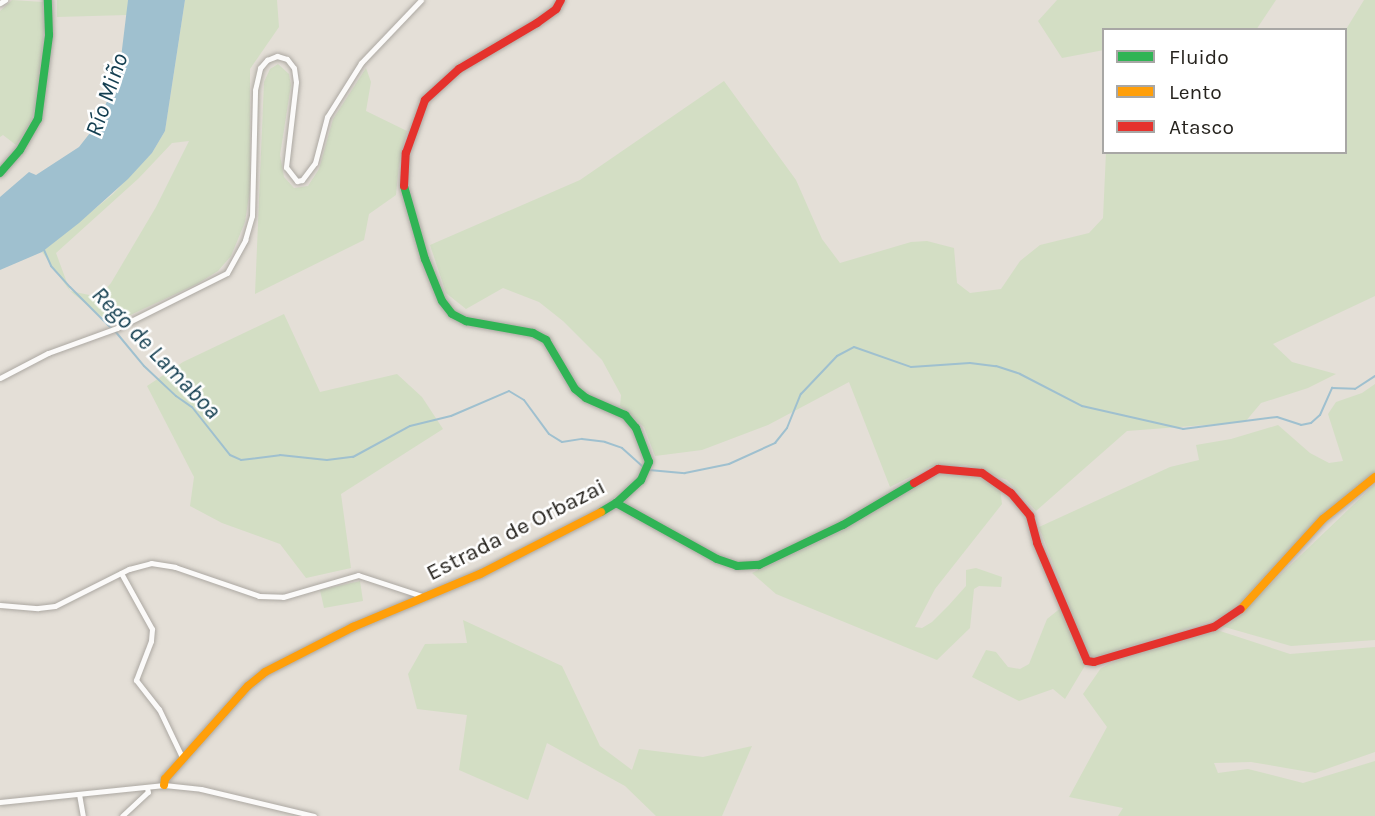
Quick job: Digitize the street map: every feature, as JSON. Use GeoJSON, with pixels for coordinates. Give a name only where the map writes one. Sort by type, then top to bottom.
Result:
{"type":"FeatureCollection","features":[{"type":"Feature","properties":{"kind":"street"},"geometry":{"type":"LineString","coordinates":[[0,3],[5,0]]}},
{"type":"Feature","properties":{"kind":"street"},"geometry":{"type":"LineString","coordinates":[[0,173],[20,150],[38,119],[49,35],[48,0]]}},
{"type":"Feature","properties":{"kind":"street"},"geometry":{"type":"LineString","coordinates":[[0,378],[48,353],[117,328],[227,273],[246,240],[252,216],[255,90],[260,68],[267,60],[277,56],[287,59],[294,68],[296,82],[286,167],[297,181],[302,180],[315,163],[327,117],[361,64],[421,0]]}},
{"type":"Feature","properties":{"kind":"street","name":"Estrada de Orbazai"},"geometry":{"type":"LineString","coordinates":[[167,785],[165,779],[248,686],[265,672],[353,627],[480,574],[616,503],[642,480],[649,462],[636,428],[625,415],[586,398],[575,389],[546,340],[533,333],[466,321],[452,314],[442,301],[425,259],[408,207],[403,179],[412,132],[425,100],[459,69],[537,23],[556,9],[561,0]]}},
{"type":"Feature","properties":{"kind":"street"},"geometry":{"type":"LineString","coordinates":[[616,503],[716,559],[737,566],[758,565],[843,525],[938,469],[982,473],[1012,493],[1030,516],[1037,543],[1087,661],[1094,662],[1127,650],[1214,627],[1238,612],[1323,519],[1375,477]]}},
{"type":"Feature","properties":{"kind":"street"},"geometry":{"type":"LineString","coordinates":[[0,605],[38,608],[55,606],[121,573],[151,563],[183,570],[259,596],[283,597],[358,575],[425,597]]}},
{"type":"Feature","properties":{"kind":"street"},"geometry":{"type":"LineString","coordinates":[[121,573],[152,629],[136,680],[159,709],[183,759]]}},
{"type":"Feature","properties":{"kind":"street"},"geometry":{"type":"LineString","coordinates":[[413,591],[416,601]]}},
{"type":"Feature","properties":{"kind":"street"},"geometry":{"type":"LineString","coordinates":[[0,802],[167,785],[201,789],[314,816]]}},
{"type":"Feature","properties":{"kind":"street"},"geometry":{"type":"LineString","coordinates":[[122,816],[148,792],[147,788]]}},
{"type":"Feature","properties":{"kind":"street"},"geometry":{"type":"LineString","coordinates":[[79,794],[83,816]]}},
{"type":"Feature","properties":{"kind":"green space"},"geometry":{"type":"Polygon","coordinates":[[[12,0],[43,2],[44,29],[36,104],[30,124],[16,145],[3,135],[0,137],[0,11],[12,0]]]}},
{"type":"Feature","properties":{"kind":"green space"},"geometry":{"type":"Polygon","coordinates":[[[57,0],[128,0],[127,15],[57,17],[57,0]]]}},
{"type":"Feature","properties":{"kind":"green space"},"geometry":{"type":"Polygon","coordinates":[[[185,0],[277,0],[279,27],[250,69],[250,190],[245,222],[231,256],[218,271],[197,284],[111,324],[70,291],[42,252],[113,194],[152,153],[165,131],[185,0]],[[189,141],[172,143],[139,178],[56,253],[70,291],[99,297],[111,283],[156,207],[189,141]]]}},
{"type":"Feature","properties":{"kind":"green space"},"geometry":{"type":"Polygon","coordinates":[[[1057,0],[1276,0],[1257,28],[1102,28],[1102,50],[1062,58],[1038,21],[1057,0]]]}},
{"type":"Feature","properties":{"kind":"green space"},"geometry":{"type":"Polygon","coordinates":[[[1364,0],[1375,0],[1375,296],[1273,344],[1292,362],[1336,374],[1308,388],[1261,403],[1245,422],[1127,431],[1036,511],[1007,480],[966,465],[930,467],[890,487],[849,382],[768,425],[702,450],[655,456],[644,427],[620,406],[621,395],[602,360],[563,321],[539,302],[503,288],[466,309],[446,293],[430,245],[580,180],[724,81],[796,180],[822,239],[840,263],[911,242],[927,241],[954,248],[957,283],[970,293],[1001,289],[1020,261],[1040,245],[1089,233],[1103,218],[1106,154],[1347,154],[1347,28],[1364,0]]]}},
{"type":"Feature","properties":{"kind":"green space"},"geometry":{"type":"Polygon","coordinates":[[[278,64],[289,74],[291,85],[280,155],[284,177],[294,188],[308,186],[319,169],[333,119],[366,68],[371,82],[366,111],[407,131],[399,165],[396,195],[369,214],[364,240],[255,294],[264,82],[270,69],[278,64]]]}},
{"type":"Feature","properties":{"kind":"green space"},"geometry":{"type":"Polygon","coordinates":[[[284,314],[320,392],[397,374],[422,397],[443,429],[341,494],[351,568],[306,578],[280,544],[222,523],[190,506],[194,477],[147,386],[183,362],[284,314]]]}},
{"type":"Feature","properties":{"kind":"green space"},"geometry":{"type":"Polygon","coordinates":[[[1375,384],[1375,474],[1300,538],[1233,611],[1220,618],[1089,659],[1039,527],[1170,467],[1199,460],[1196,445],[1231,439],[1278,425],[1310,453],[1329,463],[1343,461],[1328,414],[1336,402],[1362,393],[1375,384]]]}},
{"type":"Feature","properties":{"kind":"green space"},"geometry":{"type":"Polygon","coordinates":[[[943,470],[978,474],[1000,488],[1002,504],[935,589],[915,627],[922,628],[932,622],[966,586],[966,570],[976,568],[1002,577],[1001,587],[979,586],[974,589],[970,628],[937,660],[776,594],[752,573],[841,531],[943,470]]]}},
{"type":"Feature","properties":{"kind":"green space"},"geometry":{"type":"Polygon","coordinates":[[[1375,484],[1375,640],[1291,646],[1221,626],[1230,623],[1375,484]]]}},
{"type":"Feature","properties":{"kind":"green space"},"geometry":{"type":"Polygon","coordinates":[[[360,581],[363,601],[324,608],[320,590],[360,581]]]}},
{"type":"Feature","properties":{"kind":"green space"},"geometry":{"type":"Polygon","coordinates":[[[1062,607],[1086,664],[1065,699],[1053,689],[1019,701],[972,677],[986,650],[996,652],[1008,667],[1020,669],[1029,664],[1047,619],[1062,607]]]}},
{"type":"Feature","properties":{"kind":"green space"},"geometry":{"type":"Polygon","coordinates":[[[463,620],[562,666],[600,746],[632,770],[639,749],[703,757],[752,746],[722,816],[656,816],[625,786],[547,743],[528,800],[459,770],[467,715],[417,709],[408,674],[425,644],[467,643],[463,620]]]}},
{"type":"Feature","properties":{"kind":"green space"},"geometry":{"type":"Polygon","coordinates":[[[1217,630],[1290,654],[1375,647],[1375,752],[1315,773],[1251,762],[1214,763],[1218,773],[1248,769],[1303,783],[1375,761],[1375,816],[1118,816],[1123,808],[1069,797],[1107,727],[1083,694],[1101,668],[1127,656],[1217,630]]]}},
{"type":"Feature","properties":{"kind":"water","name":"Río Miño"},"geometry":{"type":"Polygon","coordinates":[[[128,0],[185,0],[165,131],[152,153],[128,179],[79,223],[42,252],[0,270],[0,197],[29,172],[36,175],[79,147],[97,124],[119,74],[128,0]]]}},
{"type":"Feature","properties":{"kind":"waterway","name":"Rego de Lamaboa"},"geometry":{"type":"LineString","coordinates":[[44,250],[51,266],[111,328]]}},
{"type":"Feature","properties":{"kind":"waterway","name":"Rego de Lamaboa"},"geometry":{"type":"LineString","coordinates":[[115,331],[144,366],[192,407],[230,455],[241,460],[280,455],[327,460],[353,457],[410,426],[451,416],[509,391],[524,400],[549,434],[562,442],[582,439],[605,442],[622,448],[644,468]]}},
{"type":"Feature","properties":{"kind":"waterway","name":"Rego de Lamaboa"},"geometry":{"type":"LineString","coordinates":[[649,470],[685,473],[729,464],[775,443],[787,428],[801,394],[837,356],[854,347],[911,367],[970,363],[996,366],[1020,374],[1082,406],[1183,429],[1277,417],[1301,425],[1311,423],[1320,415],[1332,388],[1355,389],[1375,376]]}},
{"type":"Feature","properties":{"kind":"traffic: fast"},"geometry":{"type":"LineString","coordinates":[[0,173],[20,150],[38,119],[49,35],[48,0]]}},
{"type":"Feature","properties":{"kind":"traffic: fast"},"geometry":{"type":"LineString","coordinates":[[404,186],[425,259],[442,301],[452,314],[466,321],[533,333],[546,340],[575,389],[586,398],[625,415],[636,428],[649,462],[641,480],[616,503],[601,512]]}},
{"type":"Feature","properties":{"kind":"traffic: fast"},"geometry":{"type":"LineString","coordinates":[[616,503],[717,559],[737,566],[759,565],[843,525],[914,483]]}},
{"type":"Feature","properties":{"kind":"traffic: slow"},"geometry":{"type":"LineString","coordinates":[[1241,609],[1323,519],[1375,477]]}},
{"type":"Feature","properties":{"kind":"traffic: slow"},"geometry":{"type":"LineString","coordinates":[[164,785],[165,779],[248,686],[265,672],[353,627],[480,574],[601,512]]}},
{"type":"Feature","properties":{"kind":"traffic: jam"},"geometry":{"type":"LineString","coordinates":[[404,186],[406,153],[425,100],[459,69],[537,23],[556,9],[561,0]]}},
{"type":"Feature","properties":{"kind":"traffic: jam"},"geometry":{"type":"LineString","coordinates":[[914,483],[938,469],[982,473],[1011,493],[1030,516],[1037,543],[1087,661],[1094,662],[1214,627],[1241,609]]}}]}
